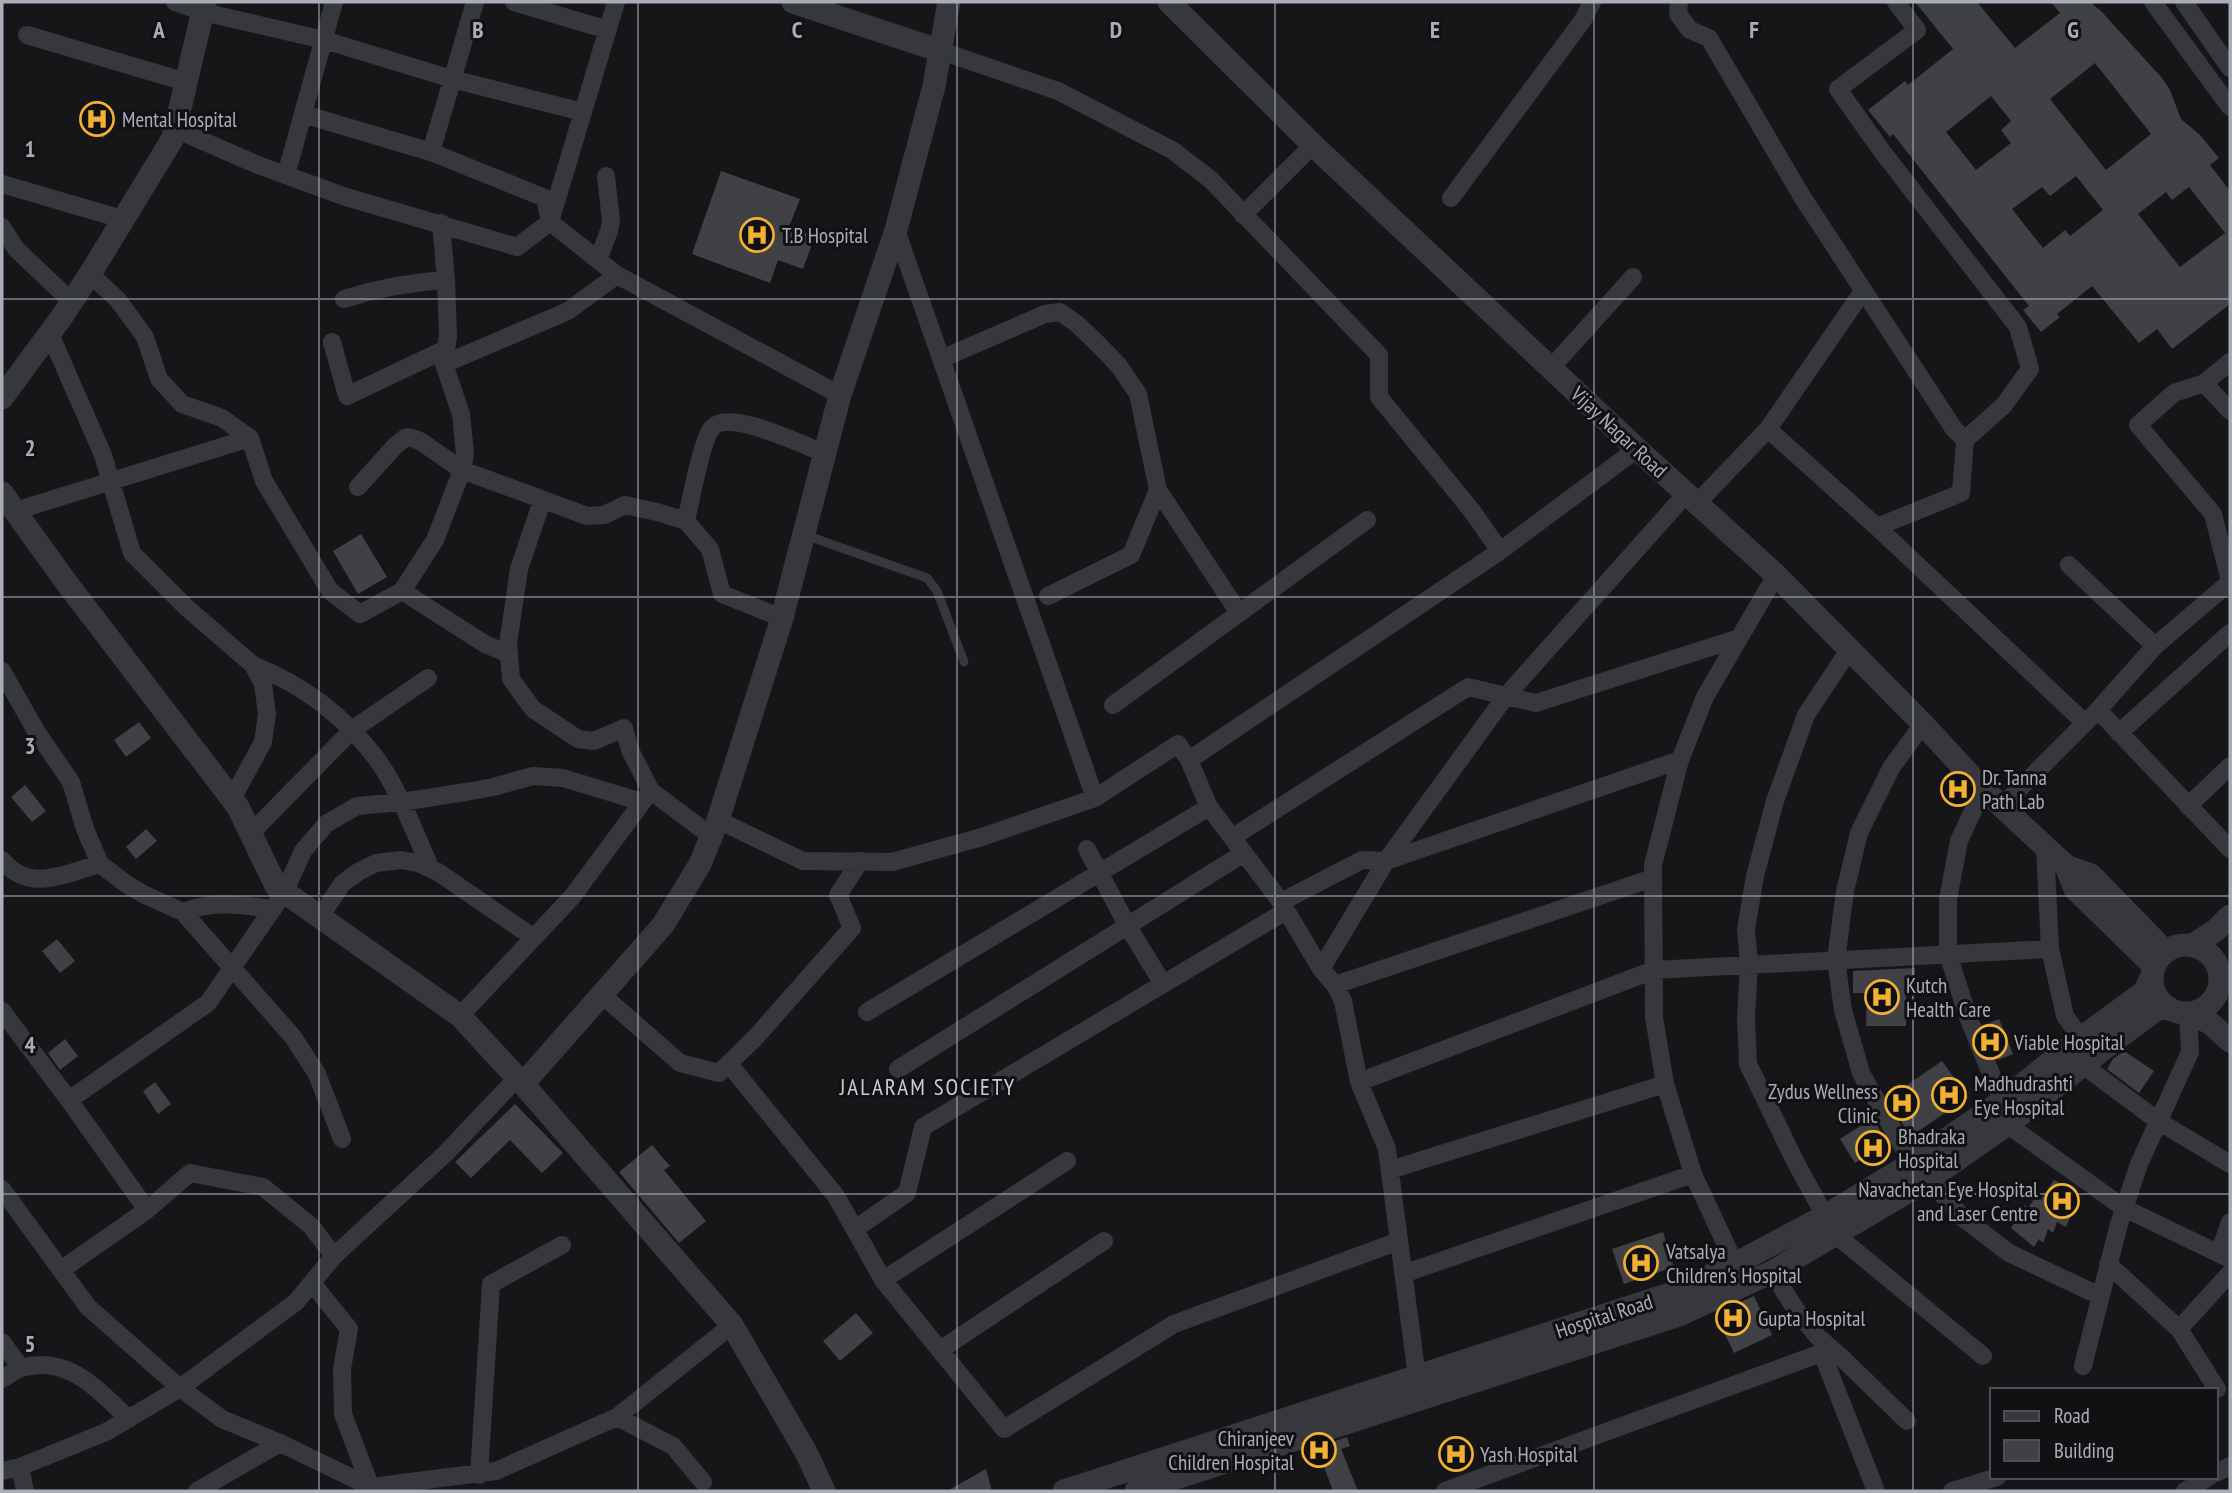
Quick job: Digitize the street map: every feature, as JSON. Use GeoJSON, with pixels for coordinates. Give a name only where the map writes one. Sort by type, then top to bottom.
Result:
{"type":"FeatureCollection","features":[{"type":"Feature","properties":{"kind":"street"},"geometry":{"type":"LineString","coordinates":[[175,2],[204,7],[452,79],[583,113]]}},
{"type":"Feature","properties":{"kind":"street"},"geometry":{"type":"LineString","coordinates":[[286,175],[334,2]]}},
{"type":"Feature","properties":{"kind":"street"},"geometry":{"type":"LineString","coordinates":[[431,152],[475,2]]}},
{"type":"Feature","properties":{"kind":"street"},"geometry":{"type":"LineString","coordinates":[[514,2],[608,30]]}},
{"type":"Feature","properties":{"kind":"street"},"geometry":{"type":"LineString","coordinates":[[175,129],[346,197],[517,247],[550,222],[616,2]]}},
{"type":"Feature","properties":{"kind":"street"},"geometry":{"type":"LineString","coordinates":[[793,2],[1058,91],[1172,150],[1210,179],[1380,355],[1379,397],[1472,511],[1500,551]]}},
{"type":"Feature","properties":{"kind":"street"},"geometry":{"type":"LineString","coordinates":[[2,1471],[20,1467],[106,1432],[129,1419],[180,1388],[296,1301],[334,1256],[520,1081],[663,925],[700,864],[715,828],[782,618],[840,395],[896,230],[934,86],[949,2]]}},
{"type":"Feature","properties":{"kind":"street","name":"Vijay Nagar Road"},"geometry":{"type":"LineString","coordinates":[[1169,2],[1313,145],[1637,449],[1776,575],[1983,789],[2066,866],[2075,888],[2157,964]]}},
{"type":"Feature","properties":{"kind":"street"},"geometry":{"type":"LineString","coordinates":[[1451,198],[1583,20],[1592,2]]}},
{"type":"Feature","properties":{"kind":"street"},"geometry":{"type":"LineString","coordinates":[[1679,2],[1678,13],[1690,30],[1709,38],[1801,195],[1954,429],[1965,440]]}},
{"type":"Feature","properties":{"kind":"street"},"geometry":{"type":"LineString","coordinates":[[1877,527],[1961,493],[1965,440],[2004,405],[2031,369],[2018,327],[1881,150],[1838,89],[1917,30],[1896,2]]}},
{"type":"Feature","properties":{"kind":"street"},"geometry":{"type":"LineString","coordinates":[[2152,2],[2230,107]]}},
{"type":"Feature","properties":{"kind":"street"},"geometry":{"type":"LineString","coordinates":[[2184,2],[2230,68]]}},
{"type":"Feature","properties":{"kind":"street"},"geometry":{"type":"LineString","coordinates":[[2,398],[72,302],[125,220],[173,138],[204,7]]}},
{"type":"Feature","properties":{"kind":"street"},"geometry":{"type":"LineString","coordinates":[[27,35],[186,82]]}},
{"type":"Feature","properties":{"kind":"street"},"geometry":{"type":"LineString","coordinates":[[303,114],[431,152],[545,198],[550,222],[617,275],[840,395]]}},
{"type":"Feature","properties":{"kind":"street"},"geometry":{"type":"LineString","coordinates":[[1243,215],[1313,145]]}},
{"type":"Feature","properties":{"kind":"street"},"geometry":{"type":"LineString","coordinates":[[598,260],[611,221],[606,176]]}},
{"type":"Feature","properties":{"kind":"street"},"geometry":{"type":"LineString","coordinates":[[2,184],[125,220]]}},
{"type":"Feature","properties":{"kind":"street"},"geometry":{"type":"LineString","coordinates":[[90,274],[118,300],[145,337],[159,379],[181,404],[222,418],[250,438],[264,481],[330,591],[360,614],[402,591],[435,540],[462,470],[465,454],[461,414],[445,357],[448,337],[441,223]]}},
{"type":"Feature","properties":{"kind":"street"},"geometry":{"type":"LineString","coordinates":[[2,227],[16,248],[72,302]]}},
{"type":"Feature","properties":{"kind":"street"},"geometry":{"type":"LineString","coordinates":[[896,230],[1095,798]]}},
{"type":"Feature","properties":{"kind":"street"},"geometry":{"type":"LineString","coordinates":[[332,342],[347,396],[568,311],[617,275]]}},
{"type":"Feature","properties":{"kind":"street"},"geometry":{"type":"LineString","coordinates":[[1550,368],[1633,277]]}},
{"type":"Feature","properties":{"kind":"street"},"geometry":{"type":"LineString","coordinates":[[344,299],[420,281],[446,281]]}},
{"type":"Feature","properties":{"kind":"street"},"geometry":{"type":"LineString","coordinates":[[1321,969],[1386,861],[1506,696],[1692,499],[1768,429],[1863,290]]}},
{"type":"Feature","properties":{"kind":"street"},"geometry":{"type":"LineString","coordinates":[[941,359],[1045,314],[1060,312],[1077,324],[1119,366],[1138,394],[1158,490],[1240,613]]}},
{"type":"Feature","properties":{"kind":"street"},"geometry":{"type":"LineString","coordinates":[[50,334],[103,455],[132,553],[187,608],[253,665],[274,674],[320,702],[352,730],[377,760],[401,802],[431,869]]}},
{"type":"Feature","properties":{"kind":"street"},"geometry":{"type":"LineString","coordinates":[[2002,806],[2091,717],[2155,646],[2230,582],[2213,514],[2138,425],[2174,393],[2204,383],[2230,362]]}},
{"type":"Feature","properties":{"kind":"street"},"geometry":{"type":"LineString","coordinates":[[2204,383],[2230,411]]}},
{"type":"Feature","properties":{"kind":"street"},"geometry":{"type":"LineString","coordinates":[[685,521],[704,446],[711,428],[719,423],[740,421],[824,453]]}},
{"type":"Feature","properties":{"kind":"street"},"geometry":{"type":"LineString","coordinates":[[1768,429],[2091,717],[2119,733],[2230,849]]}},
{"type":"Feature","properties":{"kind":"street"},"geometry":{"type":"LineString","coordinates":[[250,438],[110,481],[8,502],[232,799],[276,886],[279,900]]}},
{"type":"Feature","properties":{"kind":"street"},"geometry":{"type":"LineString","coordinates":[[358,487],[405,438],[420,441],[462,470],[587,516],[604,515],[625,505],[657,512],[685,521],[710,549],[722,594],[782,618]]}},
{"type":"Feature","properties":{"kind":"street"},"geometry":{"type":"LineString","coordinates":[[1189,760],[1500,551],[1637,449]]}},
{"type":"Feature","properties":{"kind":"street"},"geometry":{"type":"LineString","coordinates":[[1048,596],[1131,555],[1158,490]]}},
{"type":"Feature","properties":{"kind":"street"},"geometry":{"type":"LineString","coordinates":[[542,501],[519,569],[508,644],[512,679],[533,709],[578,739],[594,741],[624,728],[647,796]]}},
{"type":"Feature","properties":{"kind":"street"},"geometry":{"type":"LineString","coordinates":[[1113,705],[1367,520]]}},
{"type":"Feature","properties":{"kind":"street"},"geometry":{"type":"LineString","coordinates":[[2068,565],[2155,646]]}},
{"type":"Feature","properties":{"kind":"street"},"geometry":{"type":"LineString","coordinates":[[1735,1264],[1693,1174],[1665,1084],[1654,1017],[1653,865],[1680,760],[1705,697],[1776,575]]}},
{"type":"Feature","properties":{"kind":"street"},"geometry":{"type":"LineString","coordinates":[[402,591],[485,644],[509,654]]}},
{"type":"Feature","properties":{"kind":"street"},"geometry":{"type":"LineString","coordinates":[[2119,733],[2230,633]]}},
{"type":"Feature","properties":{"kind":"street"},"geometry":{"type":"LineString","coordinates":[[1233,837],[1468,687],[1536,703],[1739,638]]}},
{"type":"Feature","properties":{"kind":"street"},"geometry":{"type":"LineString","coordinates":[[1849,650],[1806,715],[1775,801],[1755,876],[1746,929],[1749,964],[1746,1018],[1748,1064],[1796,1163],[1830,1225],[1983,1356]]}},
{"type":"Feature","properties":{"kind":"street"},"geometry":{"type":"LineString","coordinates":[[232,799],[263,742],[267,714],[263,684],[253,665]]}},
{"type":"Feature","properties":{"kind":"street"},"geometry":{"type":"LineString","coordinates":[[3,676],[71,782],[85,829],[100,863],[125,883],[183,912],[299,1046],[317,1074],[342,1139]]}},
{"type":"Feature","properties":{"kind":"street"},"geometry":{"type":"LineString","coordinates":[[251,833],[352,730],[428,678]]}},
{"type":"Feature","properties":{"kind":"street"},"geometry":{"type":"LineString","coordinates":[[1912,1163],[1861,1073],[1843,1010],[1836,960],[1845,891],[1859,833],[1891,768],[1923,724]]}},
{"type":"Feature","properties":{"kind":"street"},"geometry":{"type":"LineString","coordinates":[[69,1100],[208,1003],[279,900],[303,851],[326,824],[357,806],[401,802],[493,787],[533,776],[563,778],[647,796],[715,828],[803,861],[892,862],[982,838],[1095,798],[1178,744],[1189,760],[1209,807],[1284,907],[1343,1001],[1359,1082],[1387,1149],[1417,1377]]}},
{"type":"Feature","properties":{"kind":"street"},"geometry":{"type":"LineString","coordinates":[[855,1230],[907,1194],[923,1127],[1163,984],[1362,860],[1386,861],[1680,760]]}},
{"type":"Feature","properties":{"kind":"street"},"geometry":{"type":"LineString","coordinates":[[2188,806],[2230,766]]}},
{"type":"Feature","properties":{"kind":"street"},"geometry":{"type":"LineString","coordinates":[[1983,789],[1959,841],[1948,899],[1948,954],[1968,1017],[2002,1101]]}},
{"type":"Feature","properties":{"kind":"street"},"geometry":{"type":"LineString","coordinates":[[460,1016],[572,897],[647,796]]}},
{"type":"Feature","properties":{"kind":"street"},"geometry":{"type":"LineString","coordinates":[[867,1012],[1209,807]]}},
{"type":"Feature","properties":{"kind":"street"},"geometry":{"type":"LineString","coordinates":[[2045,847],[2050,949],[2065,1016],[2081,1038]]}},
{"type":"Feature","properties":{"kind":"street"},"geometry":{"type":"LineString","coordinates":[[1087,849],[1126,925],[1163,984]]}},
{"type":"Feature","properties":{"kind":"street"},"geometry":{"type":"LineString","coordinates":[[898,1069],[1244,853]]}},
{"type":"Feature","properties":{"kind":"street"},"geometry":{"type":"LineString","coordinates":[[2,860],[18,875],[39,880],[100,863]]}},
{"type":"Feature","properties":{"kind":"street"},"geometry":{"type":"LineString","coordinates":[[320,917],[342,884],[358,872],[376,863],[401,860],[431,869],[534,938]]}},
{"type":"Feature","properties":{"kind":"street"},"geometry":{"type":"LineString","coordinates":[[601,994],[680,1063],[719,1073],[755,1038],[852,928],[838,894],[860,861]]}},
{"type":"Feature","properties":{"kind":"street"},"geometry":{"type":"LineString","coordinates":[[1335,985],[1653,878]]}},
{"type":"Feature","properties":{"kind":"street"},"geometry":{"type":"LineString","coordinates":[[183,912],[215,903],[279,900],[320,917],[460,1016],[732,1325],[807,1454],[824,1491]]}},
{"type":"Feature","properties":{"kind":"street"},"geometry":{"type":"LineString","coordinates":[[2193,946],[2230,916]]}},
{"type":"Feature","properties":{"kind":"street"},"geometry":{"type":"LineString","coordinates":[[2216,963],[2230,937]]}},
{"type":"Feature","properties":{"kind":"street"},"geometry":{"type":"LineString","coordinates":[[2178,1010],[2206,1006],[2224,999],[2216,963],[2202,949],[2193,946],[2183,945],[2157,964],[2155,994],[2178,1010],[2210,1023],[2230,1041]]}},
{"type":"Feature","properties":{"kind":"street"},"geometry":{"type":"LineString","coordinates":[[1359,1082],[1654,970],[2050,949]]}},
{"type":"Feature","properties":{"kind":"street","name":"Hospital Road"},"geometry":{"type":"LineString","coordinates":[[1136,1491],[1679,1315],[1772,1272],[1912,1163],[2002,1101],[2144,992],[2157,964]]}},
{"type":"Feature","properties":{"kind":"street","name":"Hospital Road"},"geometry":{"type":"LineString","coordinates":[[1064,1491],[1670,1294],[1830,1225],[1929,1180],[2008,1125],[2157,1009],[2178,1010]]}},
{"type":"Feature","properties":{"kind":"street"},"geometry":{"type":"LineString","coordinates":[[2083,1366],[2124,1208],[2139,1164],[2190,1052],[2178,1010]]}},
{"type":"Feature","properties":{"kind":"street"},"geometry":{"type":"LineString","coordinates":[[2,1011],[147,1210]]}},
{"type":"Feature","properties":{"kind":"street"},"geometry":{"type":"LineString","coordinates":[[729,1064],[836,1196],[883,1280],[1004,1429],[1174,1324],[1399,1241]]}},
{"type":"Feature","properties":{"kind":"street"},"geometry":{"type":"LineString","coordinates":[[2083,1065],[2158,1121],[2230,1164]]}},
{"type":"Feature","properties":{"kind":"street"},"geometry":{"type":"LineString","coordinates":[[1390,1170],[1665,1084]]}},
{"type":"Feature","properties":{"kind":"street"},"geometry":{"type":"LineString","coordinates":[[2008,1125],[2124,1208],[2225,1257],[2230,1222]]}},
{"type":"Feature","properties":{"kind":"street"},"geometry":{"type":"LineString","coordinates":[[883,1280],[1067,1161]]}},
{"type":"Feature","properties":{"kind":"street"},"geometry":{"type":"LineString","coordinates":[[61,1270],[147,1210],[190,1173],[263,1187],[311,1226],[334,1256]]}},
{"type":"Feature","properties":{"kind":"street"},"geometry":{"type":"LineString","coordinates":[[1403,1274],[1693,1174]]}},
{"type":"Feature","properties":{"kind":"street"},"geometry":{"type":"LineString","coordinates":[[1929,1180],[1962,1217],[2009,1253],[2100,1296]]}},
{"type":"Feature","properties":{"kind":"street"},"geometry":{"type":"LineString","coordinates":[[2,1189],[88,1307],[180,1388],[222,1419],[280,1443],[372,1489],[496,1471],[617,1417],[732,1325]]}},
{"type":"Feature","properties":{"kind":"street"},"geometry":{"type":"LineString","coordinates":[[940,1349],[1104,1241]]}},
{"type":"Feature","properties":{"kind":"street"},"geometry":{"type":"LineString","coordinates":[[479,1475],[491,1284],[562,1245]]}},
{"type":"Feature","properties":{"kind":"street"},"geometry":{"type":"LineString","coordinates":[[2108,1264],[2179,1329],[2221,1386]]}},
{"type":"Feature","properties":{"kind":"street"},"geometry":{"type":"LineString","coordinates":[[1772,1272],[1827,1351],[1877,1491]]}},
{"type":"Feature","properties":{"kind":"street"},"geometry":{"type":"LineString","coordinates":[[2179,1329],[2230,1273]]}},
{"type":"Feature","properties":{"kind":"street"},"geometry":{"type":"LineString","coordinates":[[312,1283],[349,1329],[342,1369],[343,1414],[372,1489]]}},
{"type":"Feature","properties":{"kind":"street"},"geometry":{"type":"LineString","coordinates":[[2,1342],[21,1368]]}},
{"type":"Feature","properties":{"kind":"street"},"geometry":{"type":"LineString","coordinates":[[1827,1351],[1907,1421]]}},
{"type":"Feature","properties":{"kind":"street"},"geometry":{"type":"LineString","coordinates":[[1445,1491],[1827,1351]]}},
{"type":"Feature","properties":{"kind":"street"},"geometry":{"type":"LineString","coordinates":[[2,1379],[21,1368],[49,1365],[71,1370],[89,1381],[129,1419]]}},
{"type":"Feature","properties":{"kind":"street"},"geometry":{"type":"LineString","coordinates":[[617,1417],[673,1446],[703,1482]]}},
{"type":"Feature","properties":{"kind":"street"},"geometry":{"type":"LineString","coordinates":[[197,1491],[280,1443]]}},
{"type":"Feature","properties":{"kind":"street"},"geometry":{"type":"LineString","coordinates":[[20,1467],[25,1491]]}},
{"type":"Feature","properties":{"kind":"street"},"geometry":{"type":"LineString","coordinates":[[1952,1491],[1991,1479]]}},
{"type":"Feature","properties":{"kind":"street"},"geometry":{"type":"LineString","coordinates":[[2185,1491],[2206,1479]]}},
{"type":"Feature","properties":{"kind":"lane"},"geometry":{"type":"LineString","coordinates":[[803,535],[927,578],[937,591],[964,662]]}},
{"type":"Feature","properties":{"kind":"building"},"geometry":{"type":"Polygon","coordinates":[[[1915,2],[1977,2],[2015,48],[2060,13],[2051,2],[2090,2],[2101,11],[2162,78],[2170,90],[2181,119],[2200,135],[2219,158],[2210,165],[2230,191],[2230,304],[2172,349],[2157,329],[2139,343],[2092,286],[2057,314],[2060,317],[2041,332],[2023,310],[2029,306],[1893,134],[1890,137],[1868,110],[1905,81],[1908,85],[1953,49],[1915,2]],[[2095,63],[2050,99],[2106,170],[2151,134],[2095,63]],[[1991,96],[1946,132],[1976,170],[2011,143],[2001,130],[2011,121],[1991,96]],[[2076,176],[2050,196],[2042,187],[2012,209],[2043,248],[2065,230],[2070,236],[2103,210],[2076,176]],[[2189,187],[2172,200],[2166,192],[2138,214],[2180,267],[2225,233],[2189,187]]]}},
{"type":"Feature","properties":{"kind":"building"},"geometry":{"type":"Polygon","coordinates":[[[96,105],[114,112],[104,138],[86,130],[96,105]]]}},
{"type":"Feature","properties":{"kind":"building"},"geometry":{"type":"Polygon","coordinates":[[[721,171],[800,199],[789,227],[815,236],[803,269],[778,260],[770,283],[692,254],[721,171]]]}},
{"type":"Feature","properties":{"kind":"building"},"geometry":{"type":"Polygon","coordinates":[[[361,534],[387,577],[358,594],[333,551],[361,534]]]}},
{"type":"Feature","properties":{"kind":"building"},"geometry":{"type":"Polygon","coordinates":[[[139,722],[151,738],[126,757],[114,740],[139,722]]]}},
{"type":"Feature","properties":{"kind":"building"},"geometry":{"type":"Polygon","coordinates":[[[25,785],[46,811],[32,822],[11,797],[25,785]]]}},
{"type":"Feature","properties":{"kind":"building"},"geometry":{"type":"Polygon","coordinates":[[[146,829],[157,841],[136,859],[126,847],[146,829]]]}},
{"type":"Feature","properties":{"kind":"building"},"geometry":{"type":"Polygon","coordinates":[[[57,939],[75,961],[60,973],[42,951],[57,939]]]}},
{"type":"Feature","properties":{"kind":"building"},"geometry":{"type":"Polygon","coordinates":[[[1915,968],[1915,994],[1906,994],[1906,1026],[1866,1026],[1867,993],[1853,993],[1853,971],[1915,968]]]}},
{"type":"Feature","properties":{"kind":"building"},"geometry":{"type":"Polygon","coordinates":[[[1999,1019],[2013,1054],[1998,1060],[1984,1025],[1999,1019]]]}},
{"type":"Feature","properties":{"kind":"building"},"geometry":{"type":"Polygon","coordinates":[[[65,1039],[78,1056],[60,1070],[48,1053],[65,1039]]]}},
{"type":"Feature","properties":{"kind":"building"},"geometry":{"type":"Polygon","coordinates":[[[2124,1051],[2154,1071],[2139,1093],[2107,1069],[2113,1059],[2124,1051]]]}},
{"type":"Feature","properties":{"kind":"building"},"geometry":{"type":"Polygon","coordinates":[[[1942,1061],[1968,1097],[1910,1137],[1888,1098],[1942,1061]]]}},
{"type":"Feature","properties":{"kind":"building"},"geometry":{"type":"Polygon","coordinates":[[[155,1082],[171,1104],[158,1114],[143,1091],[155,1082]]]}},
{"type":"Feature","properties":{"kind":"building"},"geometry":{"type":"Polygon","coordinates":[[[515,1104],[563,1153],[542,1173],[510,1140],[471,1178],[455,1162],[515,1104]]]}},
{"type":"Feature","properties":{"kind":"building"},"geometry":{"type":"Polygon","coordinates":[[[1873,1118],[1887,1143],[1855,1163],[1840,1139],[1873,1118]]]}},
{"type":"Feature","properties":{"kind":"building"},"geometry":{"type":"Polygon","coordinates":[[[652,1145],[670,1166],[664,1170],[706,1221],[679,1243],[619,1172],[652,1145]]]}},
{"type":"Feature","properties":{"kind":"building"},"geometry":{"type":"Polygon","coordinates":[[[2054,1180],[2078,1193],[2078,1201],[2066,1227],[2057,1222],[2053,1233],[2048,1229],[2043,1243],[2039,1239],[2034,1247],[2011,1228],[2025,1205],[2028,1208],[2035,1198],[2041,1200],[2054,1180]]]}},
{"type":"Feature","properties":{"kind":"building"},"geometry":{"type":"Polygon","coordinates":[[[1663,1232],[1674,1267],[1624,1284],[1612,1249],[1663,1232]]]}},
{"type":"Feature","properties":{"kind":"building"},"geometry":{"type":"Polygon","coordinates":[[[1754,1296],[1772,1335],[1734,1353],[1715,1314],[1754,1296]]]}},
{"type":"Feature","properties":{"kind":"building"},"geometry":{"type":"Polygon","coordinates":[[[856,1313],[873,1333],[840,1361],[823,1341],[856,1313]]]}},
{"type":"Feature","properties":{"kind":"building"},"geometry":{"type":"Polygon","coordinates":[[[1347,1437],[1350,1446],[1341,1449],[1358,1491],[1333,1491],[1320,1456],[1315,1458],[1312,1449],[1347,1437]]]}},
{"type":"Feature","properties":{"kind":"building"},"geometry":{"type":"Polygon","coordinates":[[[1462,1441],[1469,1462],[1453,1466],[1446,1446],[1462,1441]]]}},
{"type":"Feature","properties":{"kind":"building"},"geometry":{"type":"Polygon","coordinates":[[[986,1469],[992,1491],[947,1491],[986,1469]]]}},
{"type":"Feature","properties":{"kind":"place","name":"Mental Hospital"},"geometry":{"type":"Point","coordinates":[97,119]}},
{"type":"Feature","properties":{"kind":"place","name":"T.B Hospital"},"geometry":{"type":"Point","coordinates":[757,235]}},
{"type":"Feature","properties":{"kind":"place","name":"Dr. Tanna Path Lab"},"geometry":{"type":"Point","coordinates":[1958,789]}},
{"type":"Feature","properties":{"kind":"place","name":"Kutch Health Care"},"geometry":{"type":"Point","coordinates":[1882,997]}},
{"type":"Feature","properties":{"kind":"place","name":"Viable Hospital"},"geometry":{"type":"Point","coordinates":[1990,1042]}},
{"type":"Feature","properties":{"kind":"place","name":"Madhudrashti Eye Hospital"},"geometry":{"type":"Point","coordinates":[1949,1095]}},
{"type":"Feature","properties":{"kind":"place","name":"Zydus Wellness Clinic"},"geometry":{"type":"Point","coordinates":[1902,1103]}},
{"type":"Feature","properties":{"kind":"place","name":"Bhadraka Hospital"},"geometry":{"type":"Point","coordinates":[1873,1148]}},
{"type":"Feature","properties":{"kind":"place","name":"Navachetan Eye Hospital and Laser Centre"},"geometry":{"type":"Point","coordinates":[2062,1201]}},
{"type":"Feature","properties":{"kind":"place","name":"Vatsalya Children's Hospital"},"geometry":{"type":"Point","coordinates":[1641,1263]}},
{"type":"Feature","properties":{"kind":"place","name":"Gupta Hospital"},"geometry":{"type":"Point","coordinates":[1733,1318]}},
{"type":"Feature","properties":{"kind":"place","name":"Chiranjeev Children Hospital"},"geometry":{"type":"Point","coordinates":[1319,1450]}},
{"type":"Feature","properties":{"kind":"place","name":"Yash Hospital"},"geometry":{"type":"Point","coordinates":[1456,1454]}},
{"type":"Feature","properties":{"kind":"district","name":"JALARAM SOCIETY"},"geometry":{"type":"Point","coordinates":[928,1086]}}]}
